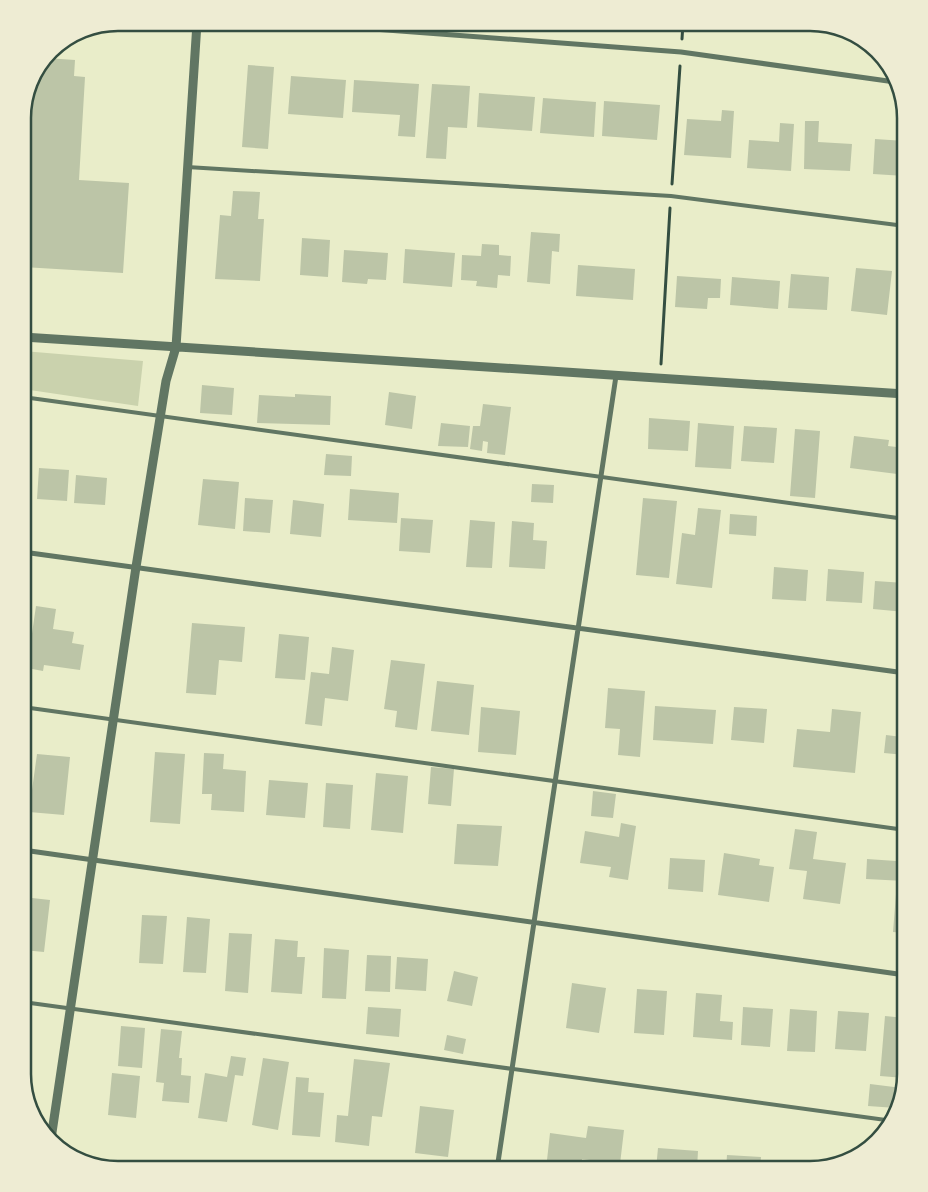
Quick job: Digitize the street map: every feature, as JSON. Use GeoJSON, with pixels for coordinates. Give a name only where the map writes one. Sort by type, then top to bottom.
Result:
{"type":"FeatureCollection","features":[{"type":"Feature","properties":{"kind":"street"},"geometry":{"type":"LineString","coordinates":[[53,1131],[136,568],[166,381],[176,347],[196,31]]}},
{"type":"Feature","properties":{"kind":"street"},"geometry":{"type":"LineString","coordinates":[[409,31],[681,52],[888,81]]}},
{"type":"Feature","properties":{"kind":"street"},"geometry":{"type":"LineString","coordinates":[[31,338],[897,393]]}},
{"type":"Feature","properties":{"kind":"street"},"geometry":{"type":"LineString","coordinates":[[498,1161],[576,628],[616,376]]}},
{"type":"Feature","properties":{"kind":"street"},"geometry":{"type":"LineString","coordinates":[[31,553],[897,672]]}},
{"type":"Feature","properties":{"kind":"street"},"geometry":{"type":"LineString","coordinates":[[31,851],[897,974]]}},
{"type":"Feature","properties":{"kind":"lane"},"geometry":{"type":"LineString","coordinates":[[187,166],[671,196],[897,225]]}},
{"type":"Feature","properties":{"kind":"lane"},"geometry":{"type":"LineString","coordinates":[[31,398],[897,518]]}},
{"type":"Feature","properties":{"kind":"lane"},"geometry":{"type":"LineString","coordinates":[[31,708],[897,829]]}},
{"type":"Feature","properties":{"kind":"lane"},"geometry":{"type":"LineString","coordinates":[[31,1003],[883,1120]]}},
{"type":"Feature","properties":{"kind":"green space"},"geometry":{"type":"Polygon","coordinates":[[[31,352],[143,361],[138,406],[31,390],[31,352]]]}},
{"type":"Feature","properties":{"kind":"building"},"geometry":{"type":"Polygon","coordinates":[[[55,59],[75,60],[74,76],[85,77],[79,180],[129,183],[123,273],[31,267],[31,112],[34,95],[40,80],[55,59]]]}},
{"type":"Feature","properties":{"kind":"building"},"geometry":{"type":"Polygon","coordinates":[[[248,65],[274,67],[268,149],[242,147],[248,65]]]}},
{"type":"Feature","properties":{"kind":"building"},"geometry":{"type":"Polygon","coordinates":[[[291,76],[346,80],[343,118],[288,114],[291,76]]]}},
{"type":"Feature","properties":{"kind":"building"},"geometry":{"type":"Polygon","coordinates":[[[354,80],[419,84],[415,137],[398,136],[400,115],[352,112],[354,80]]]}},
{"type":"Feature","properties":{"kind":"building"},"geometry":{"type":"Polygon","coordinates":[[[432,84],[470,86],[467,128],[448,127],[446,159],[426,158],[432,84]]]}},
{"type":"Feature","properties":{"kind":"building"},"geometry":{"type":"Polygon","coordinates":[[[479,93],[535,97],[532,131],[477,127],[479,93]]]}},
{"type":"Feature","properties":{"kind":"building"},"geometry":{"type":"Polygon","coordinates":[[[543,98],[596,102],[594,137],[540,133],[543,98]]]}},
{"type":"Feature","properties":{"kind":"building"},"geometry":{"type":"Polygon","coordinates":[[[604,101],[660,105],[657,140],[602,136],[604,101]]]}},
{"type":"Feature","properties":{"kind":"building"},"geometry":{"type":"Polygon","coordinates":[[[722,110],[734,111],[731,158],[684,155],[687,119],[721,121],[722,110]]]}},
{"type":"Feature","properties":{"kind":"building"},"geometry":{"type":"Polygon","coordinates":[[[805,121],[819,121],[818,142],[852,144],[850,171],[804,169],[805,121]]]}},
{"type":"Feature","properties":{"kind":"building"},"geometry":{"type":"Polygon","coordinates":[[[780,123],[794,124],[791,171],[747,168],[749,140],[779,142],[780,123]]]}},
{"type":"Feature","properties":{"kind":"building"},"geometry":{"type":"Polygon","coordinates":[[[875,139],[897,140],[897,176],[873,174],[875,139]]]}},
{"type":"Feature","properties":{"kind":"building"},"geometry":{"type":"Polygon","coordinates":[[[233,191],[260,192],[258,219],[264,219],[260,281],[215,279],[220,215],[231,216],[233,191]]]}},
{"type":"Feature","properties":{"kind":"building"},"geometry":{"type":"Polygon","coordinates":[[[531,232],[560,234],[559,252],[552,251],[550,284],[527,282],[531,232]]]}},
{"type":"Feature","properties":{"kind":"building"},"geometry":{"type":"Polygon","coordinates":[[[302,238],[330,240],[328,277],[300,275],[302,238]]]}},
{"type":"Feature","properties":{"kind":"building"},"geometry":{"type":"Polygon","coordinates":[[[482,244],[499,245],[499,255],[511,256],[510,276],[498,275],[497,288],[476,286],[477,281],[461,280],[462,255],[481,256],[482,244]]]}},
{"type":"Feature","properties":{"kind":"building"},"geometry":{"type":"Polygon","coordinates":[[[405,249],[455,253],[452,287],[403,283],[405,249]]]}},
{"type":"Feature","properties":{"kind":"building"},"geometry":{"type":"Polygon","coordinates":[[[344,250],[388,253],[386,280],[368,279],[367,284],[342,282],[344,250]]]}},
{"type":"Feature","properties":{"kind":"building"},"geometry":{"type":"Polygon","coordinates":[[[578,265],[635,269],[633,300],[576,296],[578,265]]]}},
{"type":"Feature","properties":{"kind":"building"},"geometry":{"type":"Polygon","coordinates":[[[856,268],[892,271],[887,315],[851,311],[856,268]]]}},
{"type":"Feature","properties":{"kind":"building"},"geometry":{"type":"Polygon","coordinates":[[[791,274],[829,277],[827,310],[788,308],[791,274]]]}},
{"type":"Feature","properties":{"kind":"building"},"geometry":{"type":"Polygon","coordinates":[[[677,276],[721,279],[720,298],[708,298],[707,309],[675,307],[677,276]]]}},
{"type":"Feature","properties":{"kind":"building"},"geometry":{"type":"Polygon","coordinates":[[[732,277],[780,281],[778,309],[730,305],[732,277]]]}},
{"type":"Feature","properties":{"kind":"building"},"geometry":{"type":"Polygon","coordinates":[[[202,385],[234,388],[232,415],[200,413],[202,385]]]}},
{"type":"Feature","properties":{"kind":"building"},"geometry":{"type":"Polygon","coordinates":[[[389,392],[416,396],[412,429],[385,425],[389,392]]]}},
{"type":"Feature","properties":{"kind":"building"},"geometry":{"type":"Polygon","coordinates":[[[295,394],[331,396],[330,425],[257,423],[259,395],[295,397],[295,394]]]}},
{"type":"Feature","properties":{"kind":"building"},"geometry":{"type":"Polygon","coordinates":[[[483,404],[511,407],[505,455],[487,453],[488,442],[483,441],[482,451],[470,449],[473,426],[480,426],[483,404]]]}},
{"type":"Feature","properties":{"kind":"building"},"geometry":{"type":"Polygon","coordinates":[[[649,418],[690,421],[688,451],[648,449],[649,418]]]}},
{"type":"Feature","properties":{"kind":"building"},"geometry":{"type":"Polygon","coordinates":[[[441,423],[470,426],[468,447],[438,446],[441,423]]]}},
{"type":"Feature","properties":{"kind":"building"},"geometry":{"type":"Polygon","coordinates":[[[698,423],[734,426],[731,469],[695,467],[698,423]]]}},
{"type":"Feature","properties":{"kind":"building"},"geometry":{"type":"Polygon","coordinates":[[[744,426],[777,428],[774,463],[741,461],[744,426]]]}},
{"type":"Feature","properties":{"kind":"building"},"geometry":{"type":"Polygon","coordinates":[[[795,429],[820,431],[815,498],[790,496],[795,429]]]}},
{"type":"Feature","properties":{"kind":"building"},"geometry":{"type":"Polygon","coordinates":[[[854,436],[889,440],[888,446],[897,447],[897,474],[850,468],[854,436]]]}},
{"type":"Feature","properties":{"kind":"building"},"geometry":{"type":"Polygon","coordinates":[[[326,454],[352,456],[351,476],[324,475],[326,454]]]}},
{"type":"Feature","properties":{"kind":"building"},"geometry":{"type":"Polygon","coordinates":[[[39,468],[69,470],[67,501],[37,499],[39,468]]]}},
{"type":"Feature","properties":{"kind":"building"},"geometry":{"type":"Polygon","coordinates":[[[76,475],[107,478],[105,505],[74,503],[76,475]]]}},
{"type":"Feature","properties":{"kind":"building"},"geometry":{"type":"Polygon","coordinates":[[[203,479],[239,482],[235,529],[198,525],[203,479]]]}},
{"type":"Feature","properties":{"kind":"building"},"geometry":{"type":"Polygon","coordinates":[[[532,484],[554,485],[553,503],[531,502],[532,484]]]}},
{"type":"Feature","properties":{"kind":"building"},"geometry":{"type":"Polygon","coordinates":[[[350,489],[399,493],[397,523],[348,520],[350,489]]]}},
{"type":"Feature","properties":{"kind":"building"},"geometry":{"type":"Polygon","coordinates":[[[245,498],[273,500],[270,533],[243,531],[245,498]]]}},
{"type":"Feature","properties":{"kind":"building"},"geometry":{"type":"Polygon","coordinates":[[[643,498],[677,501],[669,578],[636,575],[643,498]]]}},
{"type":"Feature","properties":{"kind":"building"},"geometry":{"type":"Polygon","coordinates":[[[293,500],[324,504],[321,537],[290,534],[293,500]]]}},
{"type":"Feature","properties":{"kind":"building"},"geometry":{"type":"Polygon","coordinates":[[[698,508],[721,510],[712,588],[676,584],[682,533],[695,535],[698,508]]]}},
{"type":"Feature","properties":{"kind":"building"},"geometry":{"type":"Polygon","coordinates":[[[730,514],[757,516],[756,536],[729,534],[730,514]]]}},
{"type":"Feature","properties":{"kind":"building"},"geometry":{"type":"Polygon","coordinates":[[[401,518],[433,520],[430,553],[399,551],[401,518]]]}},
{"type":"Feature","properties":{"kind":"building"},"geometry":{"type":"Polygon","coordinates":[[[470,520],[495,522],[492,568],[466,567],[470,520]]]}},
{"type":"Feature","properties":{"kind":"building"},"geometry":{"type":"Polygon","coordinates":[[[512,521],[534,523],[533,540],[547,541],[545,569],[509,567],[512,521]]]}},
{"type":"Feature","properties":{"kind":"building"},"geometry":{"type":"Polygon","coordinates":[[[774,567],[808,570],[806,601],[772,599],[774,567]]]}},
{"type":"Feature","properties":{"kind":"building"},"geometry":{"type":"Polygon","coordinates":[[[828,569],[864,572],[862,603],[826,601],[828,569]]]}},
{"type":"Feature","properties":{"kind":"building"},"geometry":{"type":"Polygon","coordinates":[[[875,581],[897,582],[897,611],[873,609],[875,581]]]}},
{"type":"Feature","properties":{"kind":"building"},"geometry":{"type":"Polygon","coordinates":[[[36,606],[56,609],[53,629],[74,632],[72,643],[84,645],[80,670],[44,665],[43,671],[31,669],[31,640],[36,606]]]}},
{"type":"Feature","properties":{"kind":"building"},"geometry":{"type":"Polygon","coordinates":[[[192,623],[245,627],[242,662],[219,660],[216,695],[186,693],[192,623]]]}},
{"type":"Feature","properties":{"kind":"building"},"geometry":{"type":"Polygon","coordinates":[[[279,634],[309,637],[305,680],[275,678],[279,634]]]}},
{"type":"Feature","properties":{"kind":"building"},"geometry":{"type":"Polygon","coordinates":[[[332,647],[354,650],[348,701],[325,698],[322,726],[305,724],[311,672],[329,674],[332,647]]]}},
{"type":"Feature","properties":{"kind":"building"},"geometry":{"type":"Polygon","coordinates":[[[391,660],[425,664],[417,730],[395,727],[397,711],[384,709],[391,660]]]}},
{"type":"Feature","properties":{"kind":"building"},"geometry":{"type":"Polygon","coordinates":[[[437,681],[474,685],[469,735],[431,731],[437,681]]]}},
{"type":"Feature","properties":{"kind":"building"},"geometry":{"type":"Polygon","coordinates":[[[608,688],[645,691],[640,757],[618,755],[620,729],[605,728],[608,688]]]}},
{"type":"Feature","properties":{"kind":"building"},"geometry":{"type":"Polygon","coordinates":[[[655,706],[716,710],[713,744],[653,740],[655,706]]]}},
{"type":"Feature","properties":{"kind":"building"},"geometry":{"type":"Polygon","coordinates":[[[481,707],[520,711],[516,755],[478,752],[481,707]]]}},
{"type":"Feature","properties":{"kind":"building"},"geometry":{"type":"Polygon","coordinates":[[[734,707],[767,709],[764,743],[731,740],[734,707]]]}},
{"type":"Feature","properties":{"kind":"building"},"geometry":{"type":"Polygon","coordinates":[[[832,709],[861,712],[855,773],[793,767],[797,729],[830,732],[832,709]]]}},
{"type":"Feature","properties":{"kind":"building"},"geometry":{"type":"Polygon","coordinates":[[[886,735],[897,736],[897,754],[884,753],[886,735]]]}},
{"type":"Feature","properties":{"kind":"building"},"geometry":{"type":"Polygon","coordinates":[[[155,752],[185,754],[180,824],[150,822],[155,752]]]}},
{"type":"Feature","properties":{"kind":"building"},"geometry":{"type":"Polygon","coordinates":[[[204,753],[224,754],[223,769],[246,771],[244,812],[211,810],[212,794],[202,794],[204,753]]]}},
{"type":"Feature","properties":{"kind":"building"},"geometry":{"type":"Polygon","coordinates":[[[37,754],[70,757],[64,815],[31,812],[31,798],[37,754]]]}},
{"type":"Feature","properties":{"kind":"building"},"geometry":{"type":"Polygon","coordinates":[[[431,767],[454,769],[451,806],[428,804],[431,767]]]}},
{"type":"Feature","properties":{"kind":"building"},"geometry":{"type":"Polygon","coordinates":[[[376,773],[408,776],[403,833],[371,830],[376,773]]]}},
{"type":"Feature","properties":{"kind":"building"},"geometry":{"type":"Polygon","coordinates":[[[269,780],[308,783],[305,818],[266,815],[269,780]]]}},
{"type":"Feature","properties":{"kind":"building"},"geometry":{"type":"Polygon","coordinates":[[[326,783],[353,785],[350,829],[323,827],[326,783]]]}},
{"type":"Feature","properties":{"kind":"building"},"geometry":{"type":"Polygon","coordinates":[[[593,791],[616,794],[613,818],[591,816],[593,791]]]}},
{"type":"Feature","properties":{"kind":"building"},"geometry":{"type":"Polygon","coordinates":[[[621,823],[636,826],[628,880],[609,877],[611,867],[580,863],[585,831],[619,837],[621,823]]]}},
{"type":"Feature","properties":{"kind":"building"},"geometry":{"type":"Polygon","coordinates":[[[457,824],[502,826],[498,866],[454,864],[457,824]]]}},
{"type":"Feature","properties":{"kind":"building"},"geometry":{"type":"Polygon","coordinates":[[[795,829],[817,832],[813,859],[846,863],[840,904],[803,899],[807,871],[789,869],[795,829]]]}},
{"type":"Feature","properties":{"kind":"building"},"geometry":{"type":"Polygon","coordinates":[[[897,848],[897,881],[866,879],[867,859],[896,861],[897,848]]]}},
{"type":"Feature","properties":{"kind":"building"},"geometry":{"type":"Polygon","coordinates":[[[724,853],[760,859],[759,865],[774,867],[769,902],[718,895],[724,853]]]}},
{"type":"Feature","properties":{"kind":"building"},"geometry":{"type":"Polygon","coordinates":[[[670,858],[705,860],[703,892],[668,889],[670,858]]]}},
{"type":"Feature","properties":{"kind":"building"},"geometry":{"type":"Polygon","coordinates":[[[896,894],[897,932],[893,932],[896,894]]]}},
{"type":"Feature","properties":{"kind":"building"},"geometry":{"type":"Polygon","coordinates":[[[31,898],[50,900],[44,952],[31,951],[31,898]]]}},
{"type":"Feature","properties":{"kind":"building"},"geometry":{"type":"Polygon","coordinates":[[[142,915],[167,916],[163,964],[139,963],[142,915]]]}},
{"type":"Feature","properties":{"kind":"building"},"geometry":{"type":"Polygon","coordinates":[[[187,917],[210,919],[206,973],[183,972],[187,917]]]}},
{"type":"Feature","properties":{"kind":"building"},"geometry":{"type":"Polygon","coordinates":[[[229,933],[252,934],[248,993],[225,991],[229,933]]]}},
{"type":"Feature","properties":{"kind":"building"},"geometry":{"type":"Polygon","coordinates":[[[275,939],[298,941],[297,957],[305,957],[302,994],[271,992],[275,939]]]}},
{"type":"Feature","properties":{"kind":"building"},"geometry":{"type":"Polygon","coordinates":[[[324,948],[349,950],[346,999],[322,998],[324,948]]]}},
{"type":"Feature","properties":{"kind":"building"},"geometry":{"type":"Polygon","coordinates":[[[367,955],[391,956],[390,992],[365,991],[367,955]]]}},
{"type":"Feature","properties":{"kind":"building"},"geometry":{"type":"Polygon","coordinates":[[[397,957],[428,959],[426,991],[395,989],[397,957]]]}},
{"type":"Feature","properties":{"kind":"building"},"geometry":{"type":"Polygon","coordinates":[[[454,971],[478,977],[472,1006],[447,1001],[454,971]]]}},
{"type":"Feature","properties":{"kind":"building"},"geometry":{"type":"Polygon","coordinates":[[[572,983],[606,988],[599,1033],[566,1028],[572,983]]]}},
{"type":"Feature","properties":{"kind":"building"},"geometry":{"type":"Polygon","coordinates":[[[637,989],[667,991],[664,1035],[634,1033],[637,989]]]}},
{"type":"Feature","properties":{"kind":"building"},"geometry":{"type":"Polygon","coordinates":[[[696,993],[722,995],[720,1021],[733,1022],[732,1040],[693,1037],[696,993]]]}},
{"type":"Feature","properties":{"kind":"building"},"geometry":{"type":"Polygon","coordinates":[[[368,1007],[401,1009],[399,1037],[366,1034],[368,1007]]]}},
{"type":"Feature","properties":{"kind":"building"},"geometry":{"type":"Polygon","coordinates":[[[743,1007],[773,1009],[770,1047],[741,1045],[743,1007]]]}},
{"type":"Feature","properties":{"kind":"building"},"geometry":{"type":"Polygon","coordinates":[[[790,1009],[817,1011],[815,1052],[787,1051],[790,1009]]]}},
{"type":"Feature","properties":{"kind":"building"},"geometry":{"type":"Polygon","coordinates":[[[838,1011],[869,1013],[866,1051],[835,1049],[838,1011]]]}},
{"type":"Feature","properties":{"kind":"building"},"geometry":{"type":"Polygon","coordinates":[[[885,1016],[897,1017],[897,1077],[880,1076],[885,1016]]]}},
{"type":"Feature","properties":{"kind":"building"},"geometry":{"type":"Polygon","coordinates":[[[121,1026],[145,1028],[142,1068],[118,1066],[121,1026]]]}},
{"type":"Feature","properties":{"kind":"building"},"geometry":{"type":"Polygon","coordinates":[[[161,1029],[182,1031],[179,1058],[182,1058],[181,1075],[191,1076],[189,1103],[162,1101],[164,1083],[156,1082],[161,1029]]]}},
{"type":"Feature","properties":{"kind":"building"},"geometry":{"type":"Polygon","coordinates":[[[447,1035],[466,1039],[463,1054],[444,1050],[447,1035]]]}},
{"type":"Feature","properties":{"kind":"building"},"geometry":{"type":"Polygon","coordinates":[[[231,1056],[246,1058],[243,1076],[235,1075],[227,1122],[198,1118],[205,1073],[227,1077],[231,1056]]]}},
{"type":"Feature","properties":{"kind":"building"},"geometry":{"type":"Polygon","coordinates":[[[263,1058],[289,1062],[278,1130],[252,1125],[263,1058]]]}},
{"type":"Feature","properties":{"kind":"building"},"geometry":{"type":"Polygon","coordinates":[[[354,1059],[390,1063],[382,1117],[372,1116],[369,1146],[335,1142],[337,1115],[348,1116],[354,1059]]]}},
{"type":"Feature","properties":{"kind":"building"},"geometry":{"type":"Polygon","coordinates":[[[112,1073],[140,1076],[136,1118],[108,1115],[112,1073]]]}},
{"type":"Feature","properties":{"kind":"building"},"geometry":{"type":"Polygon","coordinates":[[[296,1077],[309,1078],[308,1092],[324,1093],[320,1137],[292,1135],[296,1077]]]}},
{"type":"Feature","properties":{"kind":"building"},"geometry":{"type":"Polygon","coordinates":[[[870,1084],[896,1087],[890,1108],[868,1106],[870,1084]]]}},
{"type":"Feature","properties":{"kind":"building"},"geometry":{"type":"Polygon","coordinates":[[[420,1106],[454,1110],[448,1157],[415,1153],[420,1106]]]}},
{"type":"Feature","properties":{"kind":"building"},"geometry":{"type":"Polygon","coordinates":[[[588,1126],[624,1130],[620,1161],[582,1159],[582,1161],[547,1161],[550,1133],[586,1138],[588,1126]]]}},
{"type":"Feature","properties":{"kind":"building"},"geometry":{"type":"Polygon","coordinates":[[[658,1148],[698,1151],[697,1161],[657,1161],[658,1148]]]}},
{"type":"Feature","properties":{"kind":"building"},"geometry":{"type":"Polygon","coordinates":[[[727,1155],[761,1157],[761,1161],[727,1161],[727,1155]]]}}]}
